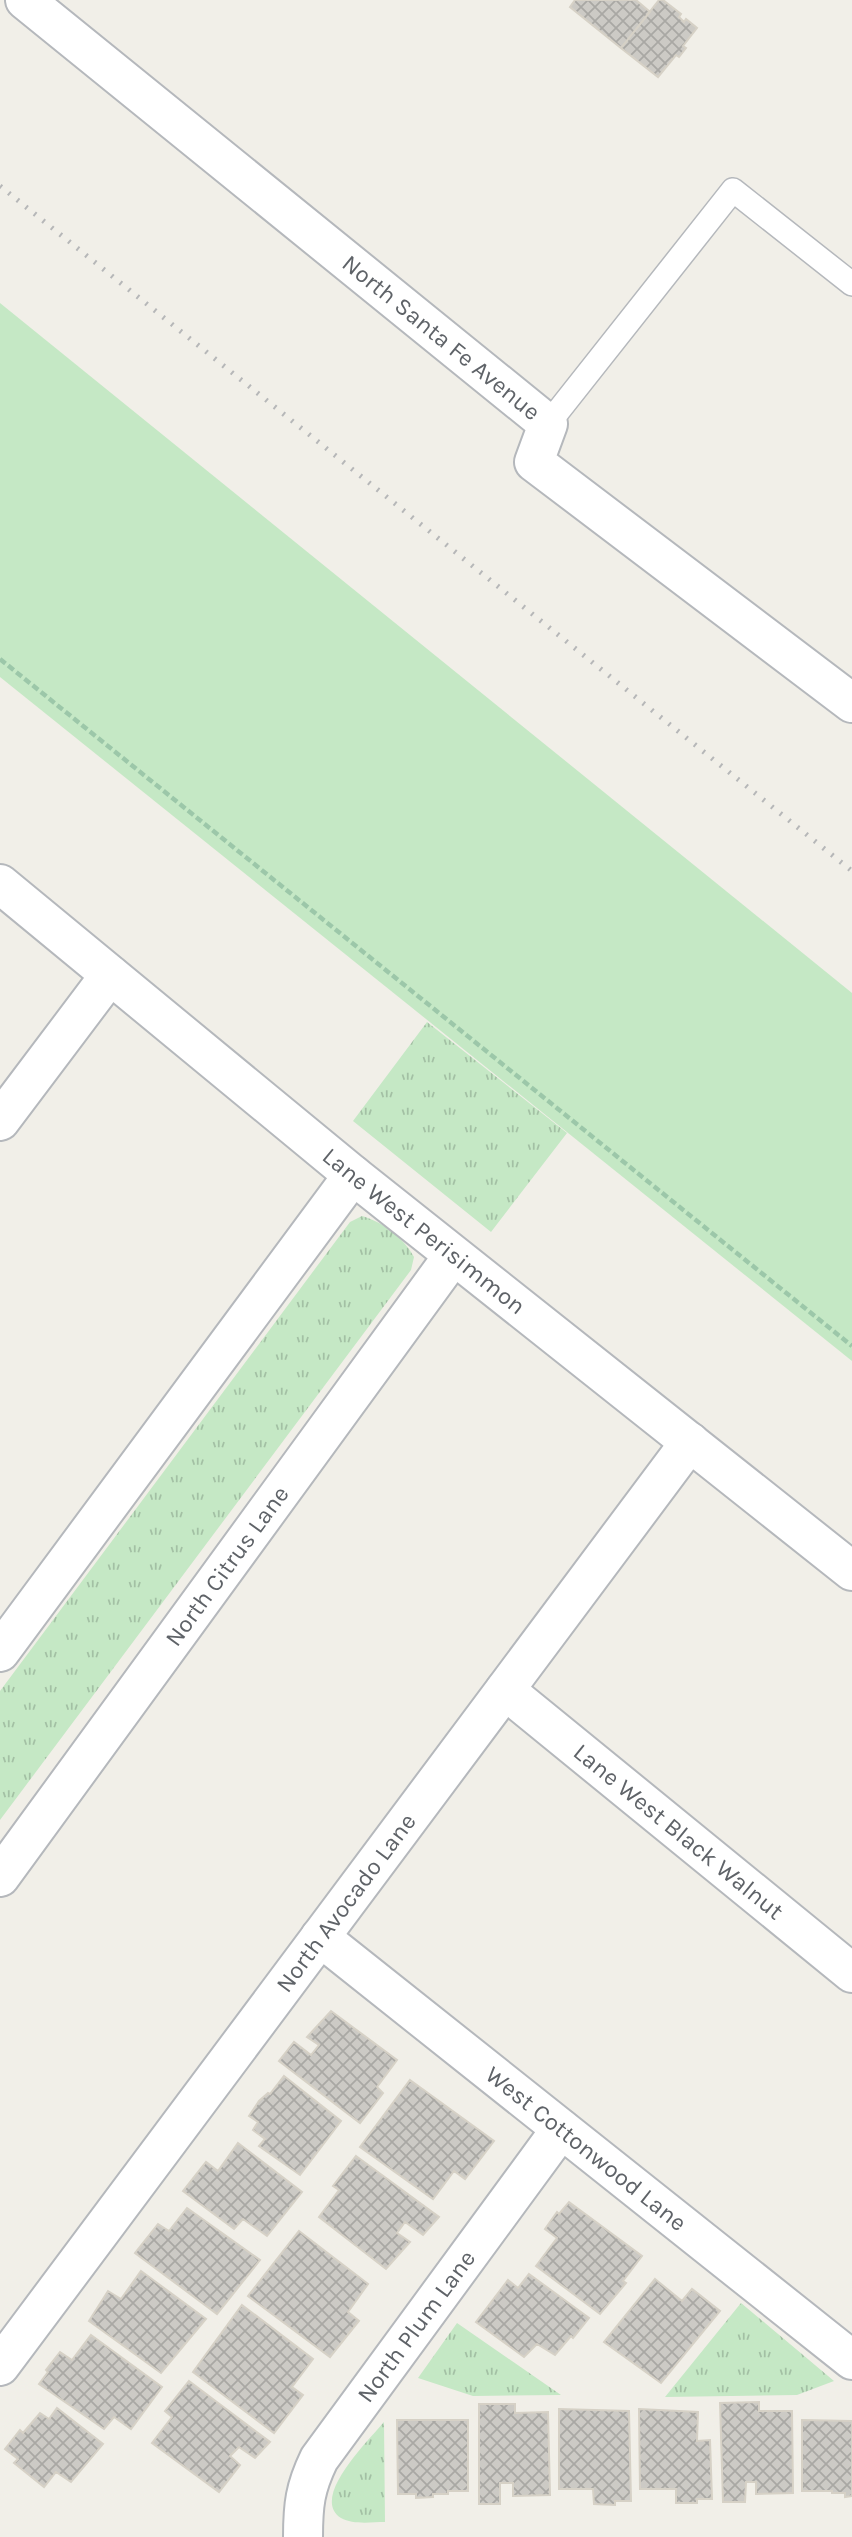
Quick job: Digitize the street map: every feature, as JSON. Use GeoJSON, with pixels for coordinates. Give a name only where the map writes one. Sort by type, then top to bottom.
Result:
{"type":"FeatureCollection","features":[{"type":"Feature","properties":{"kind":"street","name":"North Santa Fe Avenue"},"geometry":{"type":"LineString","coordinates":[[25,0],[548,424],[534,462],[852,703]]}},
{"type":"Feature","properties":{"kind":"street","name":"Lane West Perisimmon"},"geometry":{"type":"LineString","coordinates":[[0,884],[353,1175],[852,1571]]}},
{"type":"Feature","properties":{"kind":"street"},"geometry":{"type":"LineString","coordinates":[[0,1121],[110,975]]}},
{"type":"Feature","properties":{"kind":"street"},"geometry":{"type":"LineString","coordinates":[[0,1652],[353,1175]]}},
{"type":"Feature","properties":{"kind":"street","name":"North Citrus Lane"},"geometry":{"type":"LineString","coordinates":[[0,1877],[453,1255]]}},
{"type":"Feature","properties":{"kind":"street","name":"North Avocado Lane"},"geometry":{"type":"LineString","coordinates":[[0,2366],[690,1442]]}},
{"type":"Feature","properties":{"kind":"street","name":"Lane West Black Walnut"},"geometry":{"type":"LineString","coordinates":[[505,1690],[852,1973]]}},
{"type":"Feature","properties":{"kind":"street","name":"West Cottonwood Lane"},"geometry":{"type":"LineString","coordinates":[[320,1937],[852,2360]]}},
{"type":"Feature","properties":{"kind":"street","name":"North Plum Lane"},"geometry":{"type":"LineString","coordinates":[[303,2537],[307,2483],[319,2459],[561,2129]]}},
{"type":"Feature","properties":{"kind":"lane"},"geometry":{"type":"LineString","coordinates":[[548,424],[733,190],[852,284]]}},
{"type":"Feature","properties":{"kind":"path"},"geometry":{"type":"LineString","coordinates":[[0,659],[852,1346]]}},
{"type":"Feature","properties":{"kind":"green space"},"geometry":{"type":"Polygon","coordinates":[[[0,303],[852,993],[852,1361],[0,677],[0,303]]]}},
{"type":"Feature","properties":{"kind":"green space"},"geometry":{"type":"Polygon","coordinates":[[[427,1022],[567,1133],[491,1232],[353,1121],[427,1022]]]}},
{"type":"Feature","properties":{"kind":"green space"},"geometry":{"type":"Polygon","coordinates":[[[362,1216],[385,1227],[405,1243],[414,1257],[411,1270],[0,1820],[0,1691],[350,1222],[362,1216]]]}},
{"type":"Feature","properties":{"kind":"green space"},"geometry":{"type":"Polygon","coordinates":[[[741,2303],[834,2381],[797,2395],[665,2397],[741,2303]]]}},
{"type":"Feature","properties":{"kind":"green space"},"geometry":{"type":"Polygon","coordinates":[[[457,2323],[561,2395],[473,2396],[418,2378],[457,2323]]]}},
{"type":"Feature","properties":{"kind":"green space"},"geometry":{"type":"Polygon","coordinates":[[[384,2422],[385,2522],[351,2522],[341,2518],[333,2509],[332,2497],[345,2469],[384,2422]]]}},
{"type":"Feature","properties":{"kind":"building"},"geometry":{"type":"Polygon","coordinates":[[[575,0],[636,0],[650,12],[621,48],[570,7],[575,0]]]}},
{"type":"Feature","properties":{"kind":"building"},"geometry":{"type":"Polygon","coordinates":[[[659,0],[663,0],[681,14],[679,17],[684,22],[686,19],[697,28],[683,46],[686,48],[679,57],[676,55],[658,77],[621,48],[659,0]]]}},
{"type":"Feature","properties":{"kind":"building"},"geometry":{"type":"Polygon","coordinates":[[[331,2011],[397,2060],[377,2087],[383,2093],[360,2123],[279,2061],[294,2042],[311,2055],[319,2045],[307,2037],[331,2011]]]}},
{"type":"Feature","properties":{"kind":"building"},"geometry":{"type":"Polygon","coordinates":[[[284,2076],[341,2121],[300,2175],[259,2146],[265,2139],[253,2130],[258,2122],[249,2116],[259,2101],[270,2094],[284,2076]]]}},
{"type":"Feature","properties":{"kind":"building"},"geometry":{"type":"Polygon","coordinates":[[[410,2080],[494,2141],[465,2179],[454,2171],[433,2199],[360,2147],[410,2080]]]}},
{"type":"Feature","properties":{"kind":"building"},"geometry":{"type":"Polygon","coordinates":[[[238,2143],[302,2192],[267,2236],[243,2219],[234,2229],[183,2191],[206,2162],[218,2171],[238,2143]]]}},
{"type":"Feature","properties":{"kind":"building"},"geometry":{"type":"Polygon","coordinates":[[[356,2156],[439,2217],[423,2235],[405,2222],[397,2233],[410,2242],[386,2269],[319,2217],[339,2190],[333,2186],[356,2156]]]}},
{"type":"Feature","properties":{"kind":"building"},"geometry":{"type":"Polygon","coordinates":[[[569,2202],[642,2256],[623,2281],[626,2283],[600,2314],[536,2266],[557,2238],[545,2229],[557,2212],[559,2214],[569,2202]]]}},
{"type":"Feature","properties":{"kind":"building"},"geometry":{"type":"Polygon","coordinates":[[[187,2208],[260,2260],[217,2314],[135,2253],[158,2224],[169,2231],[187,2208]]]}},
{"type":"Feature","properties":{"kind":"building"},"geometry":{"type":"Polygon","coordinates":[[[299,2231],[368,2284],[348,2312],[359,2321],[330,2357],[248,2296],[299,2231]]]}},
{"type":"Feature","properties":{"kind":"building"},"geometry":{"type":"Polygon","coordinates":[[[141,2271],[206,2319],[161,2373],[89,2321],[108,2291],[121,2299],[141,2271]]]}},
{"type":"Feature","properties":{"kind":"building"},"geometry":{"type":"Polygon","coordinates":[[[529,2274],[589,2318],[555,2355],[537,2344],[524,2357],[476,2322],[508,2280],[518,2288],[529,2274]]]}},
{"type":"Feature","properties":{"kind":"building"},"geometry":{"type":"Polygon","coordinates":[[[655,2279],[682,2301],[692,2289],[720,2311],[661,2383],[604,2342],[655,2279]]]}},
{"type":"Feature","properties":{"kind":"building"},"geometry":{"type":"Polygon","coordinates":[[[242,2305],[313,2359],[292,2387],[303,2395],[274,2433],[193,2372],[242,2305]]]}},
{"type":"Feature","properties":{"kind":"building"},"geometry":{"type":"Polygon","coordinates":[[[91,2335],[162,2387],[131,2429],[114,2417],[104,2429],[39,2384],[60,2352],[72,2360],[91,2335]]]}},
{"type":"Feature","properties":{"kind":"building"},"geometry":{"type":"Polygon","coordinates":[[[189,2381],[270,2442],[255,2458],[239,2447],[230,2456],[240,2465],[219,2492],[152,2443],[172,2417],[165,2411],[189,2381]]]}},
{"type":"Feature","properties":{"kind":"building"},"geometry":{"type":"Polygon","coordinates":[[[759,2402],[759,2411],[792,2411],[793,2493],[756,2494],[756,2482],[746,2482],[745,2502],[723,2502],[720,2403],[759,2402]]]}},
{"type":"Feature","properties":{"kind":"building"},"geometry":{"type":"Polygon","coordinates":[[[479,2404],[515,2404],[515,2413],[548,2412],[550,2495],[513,2496],[513,2483],[500,2483],[500,2504],[479,2504],[479,2404]]]}},
{"type":"Feature","properties":{"kind":"building"},"geometry":{"type":"Polygon","coordinates":[[[57,2408],[103,2444],[71,2482],[56,2472],[44,2487],[14,2463],[18,2459],[5,2449],[20,2430],[23,2433],[40,2413],[49,2419],[57,2408]]]}},
{"type":"Feature","properties":{"kind":"building"},"geometry":{"type":"Polygon","coordinates":[[[559,2409],[629,2411],[631,2501],[615,2501],[615,2505],[594,2504],[593,2489],[559,2489],[559,2409]]]}},
{"type":"Feature","properties":{"kind":"building"},"geometry":{"type":"Polygon","coordinates":[[[639,2409],[698,2412],[697,2441],[710,2440],[712,2499],[697,2499],[697,2503],[676,2503],[676,2489],[640,2489],[639,2409]]]}},
{"type":"Feature","properties":{"kind":"building"},"geometry":{"type":"Polygon","coordinates":[[[397,2420],[468,2420],[468,2491],[448,2491],[448,2494],[416,2498],[416,2494],[398,2494],[397,2420]]]}},
{"type":"Feature","properties":{"kind":"building"},"geometry":{"type":"Polygon","coordinates":[[[802,2420],[852,2421],[852,2496],[845,2497],[845,2493],[832,2491],[802,2491],[802,2420]]]}},
{"type":"Feature","properties":{"kind":"railway"},"geometry":{"type":"LineString","coordinates":[[0,186],[852,871]]}}]}
